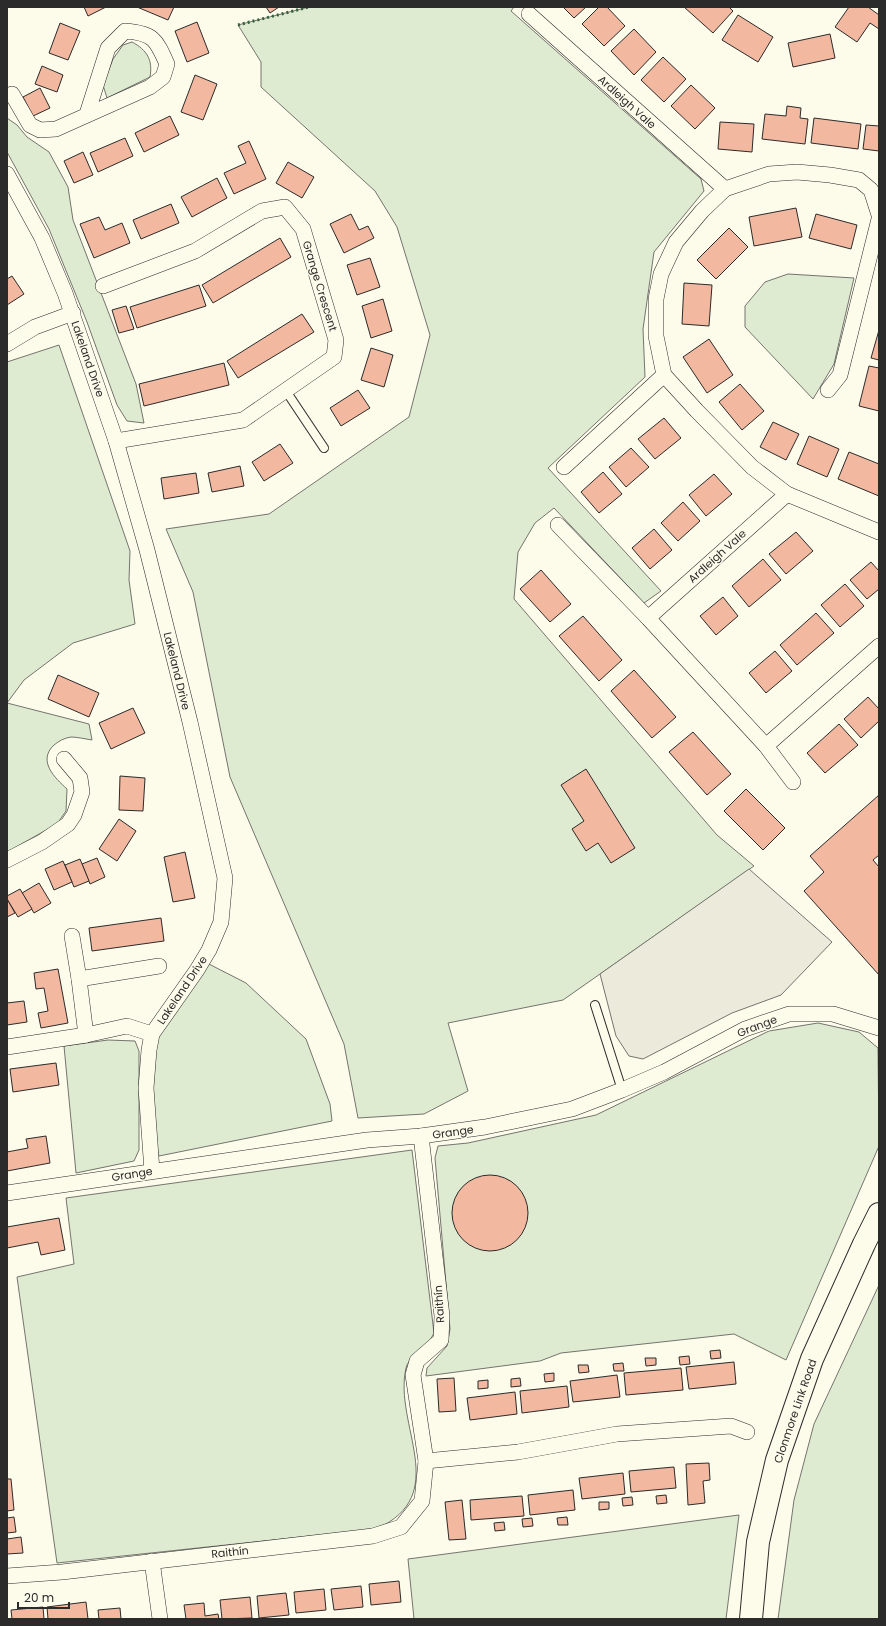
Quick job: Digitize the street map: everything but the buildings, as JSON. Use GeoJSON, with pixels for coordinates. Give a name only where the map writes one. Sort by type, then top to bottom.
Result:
{"type":"FeatureCollection","features":[{"type":"Feature","properties":{"kind":"main road","name":"Clonmore Link Road"},"geometry":{"type":"LineString","coordinates":[[751,1619],[758,1542],[777,1460],[812,1359],[879,1214]]}},
{"type":"Feature","properties":{"kind":"street","name":"Ardleigh Vale"},"geometry":{"type":"LineString","coordinates":[[529,14],[725,190]]}},
{"type":"Feature","properties":{"kind":"street"},"geometry":{"type":"LineString","coordinates":[[9,92],[30,125],[40,130],[56,129],[150,87],[162,77],[167,64],[158,43],[142,33],[125,31],[108,48],[87,114]]}},
{"type":"Feature","properties":{"kind":"street"},"geometry":{"type":"LineString","coordinates":[[879,215],[871,190],[859,180],[830,175],[797,172],[769,174],[725,190],[702,211],[676,242],[662,274],[656,299],[656,336],[664,375],[697,411],[752,467],[787,494],[879,532]]}},
{"type":"Feature","properties":{"kind":"street","name":"Lakeland Drive"},"geometry":{"type":"LineString","coordinates":[[7,174],[42,238],[73,313],[116,441],[149,557],[190,722],[226,878],[221,922],[209,950],[197,970],[152,1034],[149,1050],[146,1088],[152,1171]]}},
{"type":"Feature","properties":{"kind":"street","name":"Grange Crescent"},"geometry":{"type":"LineString","coordinates":[[103,286],[195,251],[262,211],[285,207],[303,230],[336,340],[334,357],[243,420],[116,441]]}},
{"type":"Feature","properties":{"kind":"street"},"geometry":{"type":"LineString","coordinates":[[828,390],[840,375],[879,219]]}},
{"type":"Feature","properties":{"kind":"street"},"geometry":{"type":"LineString","coordinates":[[7,344],[35,327],[73,313]]}},
{"type":"Feature","properties":{"kind":"street"},"geometry":{"type":"LineString","coordinates":[[564,467],[664,375]]}},
{"type":"Feature","properties":{"kind":"street","name":"Ardleigh Vale"},"geometry":{"type":"LineString","coordinates":[[648,618],[787,494]]}},
{"type":"Feature","properties":{"kind":"street"},"geometry":{"type":"LineString","coordinates":[[558,525],[648,618],[766,746],[793,782]]}},
{"type":"Feature","properties":{"kind":"street"},"geometry":{"type":"LineString","coordinates":[[766,746],[879,646]]}},
{"type":"Feature","properties":{"kind":"street"},"geometry":{"type":"LineString","coordinates":[[7,860],[42,842],[68,824],[74,815],[82,792],[80,778],[64,759]]}},
{"type":"Feature","properties":{"kind":"street"},"geometry":{"type":"LineString","coordinates":[[72,936],[86,1035]]}},
{"type":"Feature","properties":{"kind":"street"},"geometry":{"type":"LineString","coordinates":[[79,979],[159,966]]}},
{"type":"Feature","properties":{"kind":"street","name":"Grange"},"geometry":{"type":"LineString","coordinates":[[7,1193],[367,1140],[421,1136],[485,1127],[572,1109],[664,1072],[745,1029],[789,1014],[833,1014],[879,1028]]}},
{"type":"Feature","properties":{"kind":"street"},"geometry":{"type":"LineString","coordinates":[[7,1047],[86,1035],[127,1026],[152,1034]]}},
{"type":"Feature","properties":{"kind":"street","name":"Raithín"},"geometry":{"type":"LineString","coordinates":[[7,1576],[62,1572],[373,1536],[401,1527],[422,1501],[426,1461],[413,1375],[417,1361],[441,1340],[442,1316],[421,1136]]}},
{"type":"Feature","properties":{"kind":"street"},"geometry":{"type":"LineString","coordinates":[[426,1461],[518,1452],[617,1434],[732,1426],[747,1432]]}},
{"type":"Feature","properties":{"kind":"street"},"geometry":{"type":"LineString","coordinates":[[152,1561],[160,1619]]}},
{"type":"Feature","properties":{"kind":"lane"},"geometry":{"type":"LineString","coordinates":[[286,391],[324,448]]}},
{"type":"Feature","properties":{"kind":"lane"},"geometry":{"type":"LineString","coordinates":[[595,1005],[622,1090]]}},
{"type":"Feature","properties":{"kind":"green space"},"geometry":{"type":"Polygon","coordinates":[[[309,7],[514,7],[511,11],[701,179],[704,191],[654,252],[643,329],[645,377],[548,468],[661,591],[644,603],[554,508],[535,523],[518,552],[514,599],[717,835],[754,866],[563,1000],[448,1023],[468,1091],[424,1114],[358,1118],[344,1044],[230,777],[193,592],[166,529],[269,514],[409,417],[430,335],[397,227],[375,191],[261,87],[261,62],[238,25],[309,7]]]}},
{"type":"Feature","properties":{"kind":"green space"},"geometry":{"type":"Polygon","coordinates":[[[132,42],[142,48],[148,56],[151,65],[150,77],[107,98],[103,85],[113,59],[123,45],[132,42]]]}},
{"type":"Feature","properties":{"kind":"green space"},"geometry":{"type":"Polygon","coordinates":[[[7,118],[17,125],[27,137],[49,152],[68,187],[73,220],[136,384],[144,423],[127,421],[117,405],[87,322],[49,229],[7,152],[7,118]]]}},
{"type":"Feature","properties":{"kind":"green space"},"geometry":{"type":"Polygon","coordinates":[[[788,274],[854,278],[834,364],[813,399],[745,327],[745,306],[765,282],[788,274]]]}},
{"type":"Feature","properties":{"kind":"green space"},"geometry":{"type":"Polygon","coordinates":[[[59,345],[130,551],[129,580],[135,624],[73,643],[24,680],[7,703],[7,362],[59,345]]]}},
{"type":"Feature","properties":{"kind":"green space"},"geometry":{"type":"Polygon","coordinates":[[[7,703],[89,724],[92,740],[68,737],[58,742],[49,751],[47,763],[53,774],[67,789],[66,811],[57,824],[7,852],[7,703]]]}},
{"type":"Feature","properties":{"kind":"green space"},"geometry":{"type":"Polygon","coordinates":[[[203,961],[246,983],[306,1039],[330,1104],[332,1121],[159,1156],[149,1118],[149,1050],[203,961]]]}},
{"type":"Feature","properties":{"kind":"green space"},"geometry":{"type":"Polygon","coordinates":[[[818,1023],[859,1032],[878,1048],[879,1146],[786,1360],[734,1334],[561,1353],[540,1361],[426,1376],[427,1368],[447,1346],[450,1329],[435,1158],[438,1146],[468,1143],[596,1115],[769,1031],[818,1023]]]}},
{"type":"Feature","properties":{"kind":"green space"},"geometry":{"type":"Polygon","coordinates":[[[108,1040],[135,1041],[139,1051],[139,1150],[134,1161],[76,1173],[64,1046],[108,1040]]]}},
{"type":"Feature","properties":{"kind":"green space"},"geometry":{"type":"Polygon","coordinates":[[[412,1150],[434,1333],[424,1349],[409,1361],[406,1368],[404,1390],[415,1457],[416,1478],[411,1498],[399,1515],[376,1529],[57,1563],[17,1277],[74,1264],[66,1198],[412,1150]]]}},
{"type":"Feature","properties":{"kind":"green space"},"geometry":{"type":"Polygon","coordinates":[[[879,1285],[879,1619],[778,1619],[794,1500],[814,1424],[879,1285]]]}},
{"type":"Feature","properties":{"kind":"green space"},"geometry":{"type":"Polygon","coordinates":[[[739,1515],[726,1619],[414,1619],[408,1559],[739,1515]]]}},
{"type":"Feature","properties":{"kind":"shaded area"},"geometry":{"type":"Polygon","coordinates":[[[749,869],[832,942],[781,995],[732,1013],[643,1059],[629,1056],[616,1036],[600,974],[749,869]]]}},
{"type":"Feature","properties":{"kind":"hedge"},"geometry":{"type":"LineString","coordinates":[[238,25],[309,7]]}}]}
